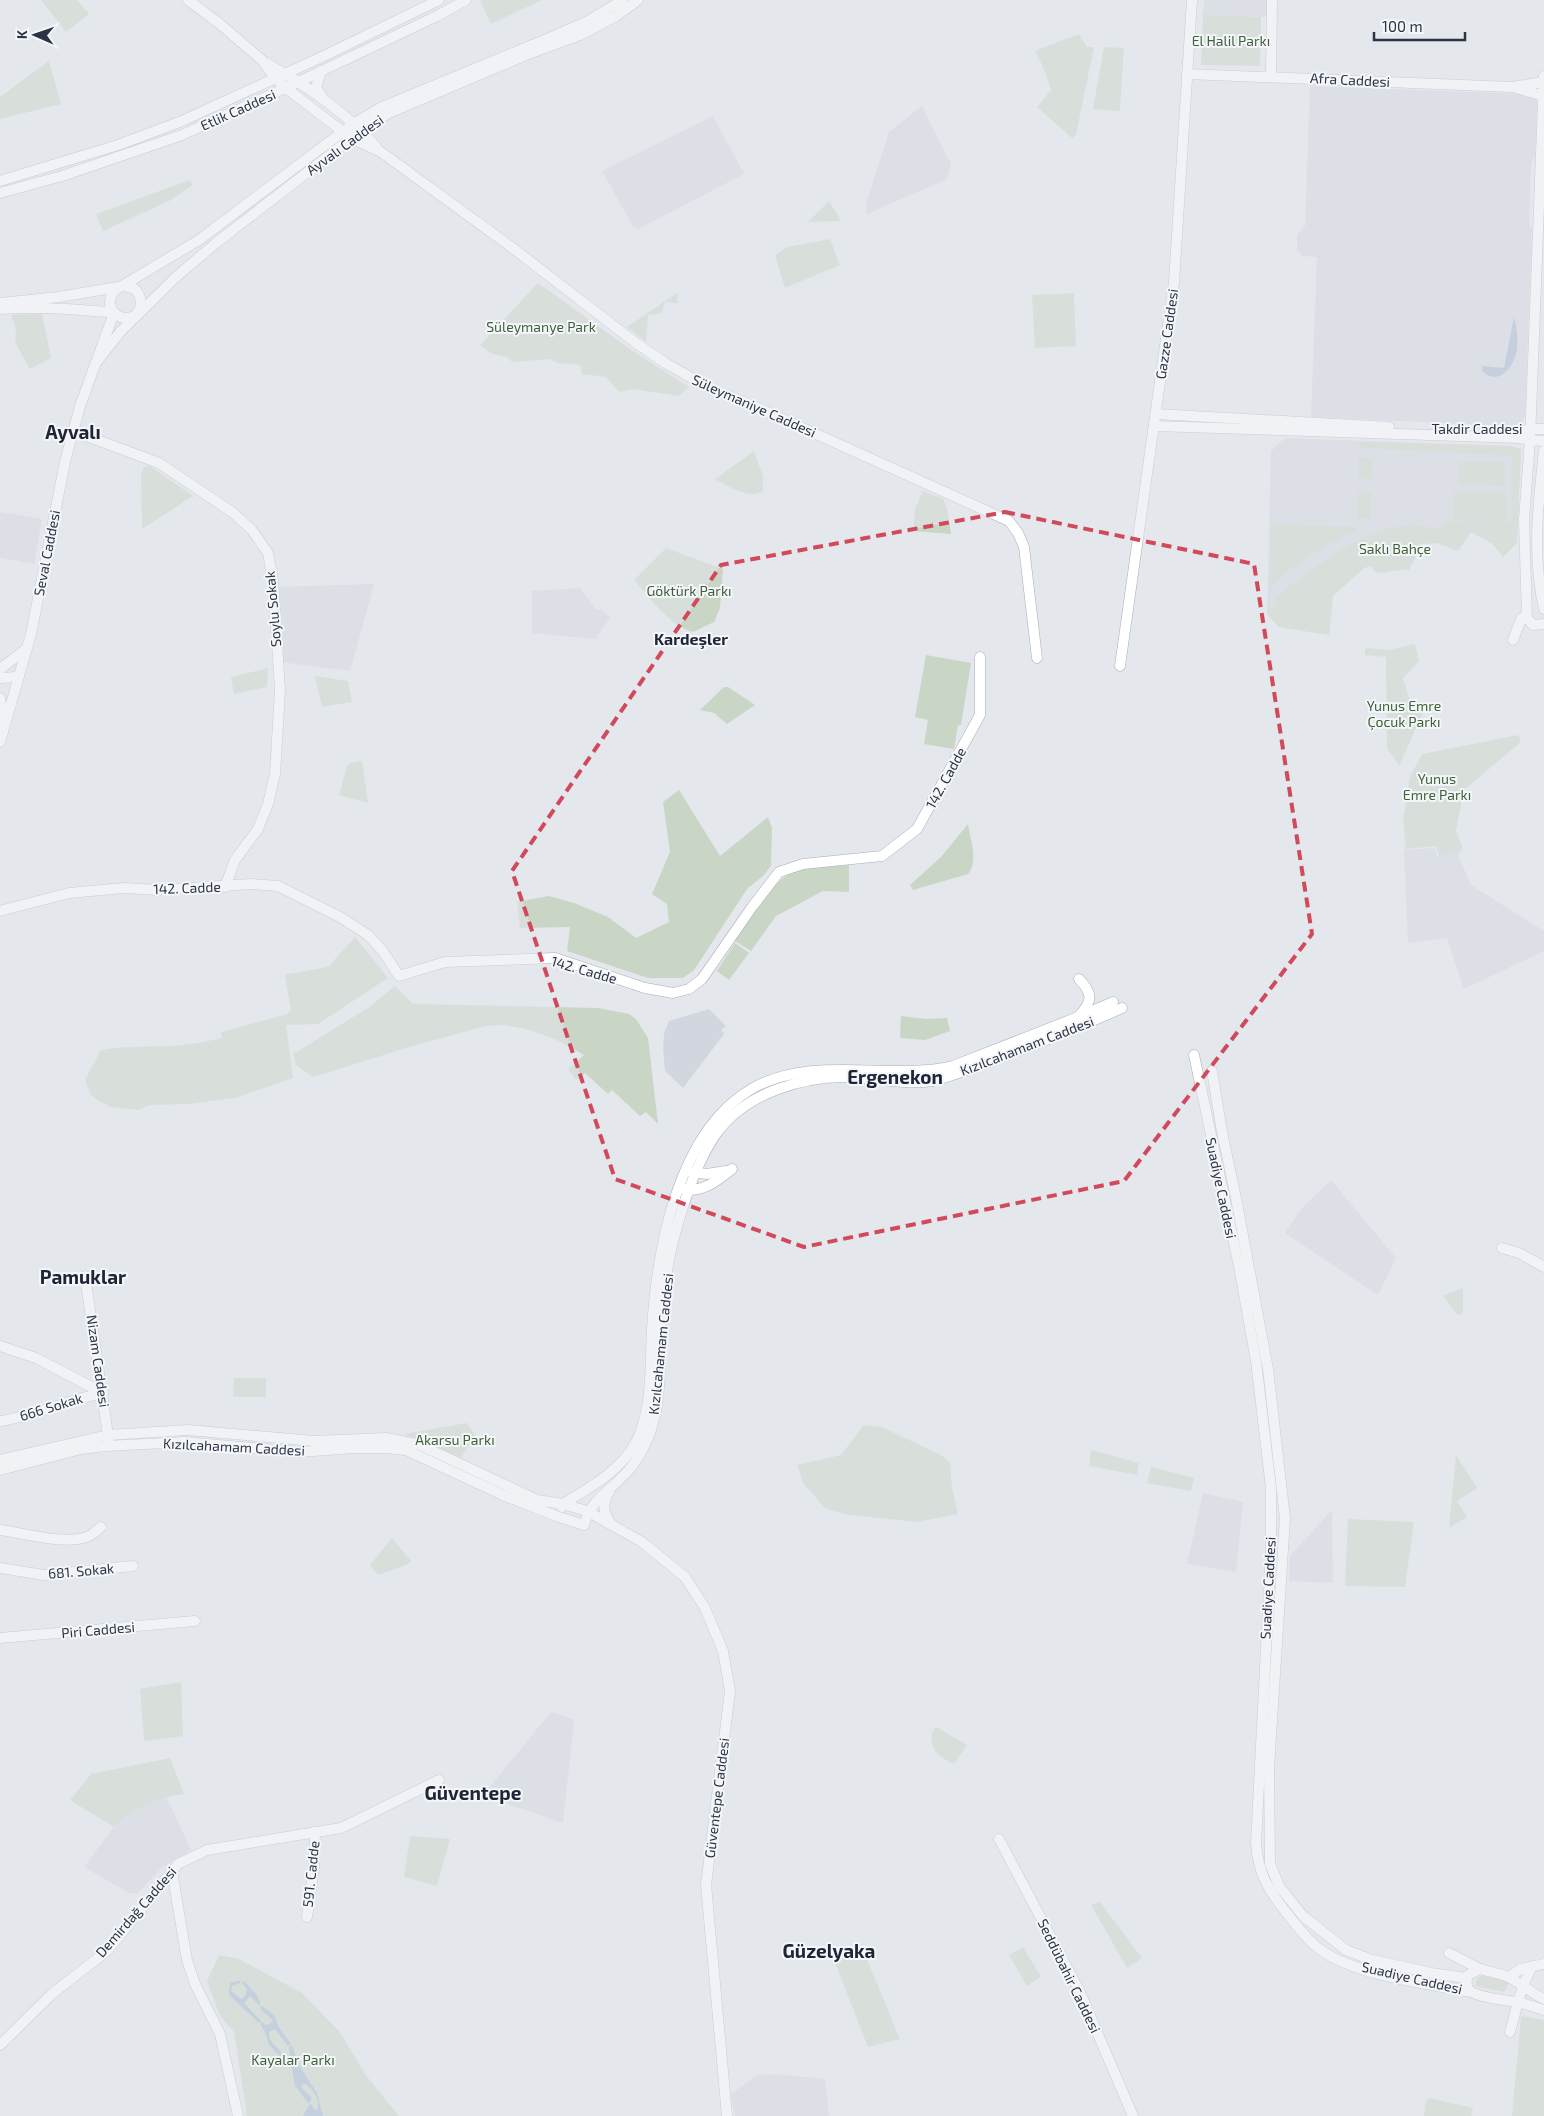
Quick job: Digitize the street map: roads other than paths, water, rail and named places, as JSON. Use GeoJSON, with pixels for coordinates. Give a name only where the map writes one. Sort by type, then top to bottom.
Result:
{"type":"FeatureCollection","features":[{"type":"Feature","properties":{"kind":"main road","name":"Süleymaniye Caddesi"},"geometry":{"type":"LineString","coordinates":[[188,0],[220,24],[263,61],[285,73],[358,127],[381,152]]}},
{"type":"Feature","properties":{"kind":"main road","name":"Etlik Caddesi"},"geometry":{"type":"LineString","coordinates":[[0,181],[118,145],[182,121],[439,0]]}},
{"type":"Feature","properties":{"kind":"main road","name":"Etlik Caddesi"},"geometry":{"type":"LineString","coordinates":[[0,193],[62,176],[182,134],[297,83],[437,16],[466,0]]}},
{"type":"Feature","properties":{"kind":"main road","name":"Ayvalı Caddesi"},"geometry":{"type":"LineString","coordinates":[[137,314],[216,243],[390,103],[494,62],[588,20],[622,0]]}},
{"type":"Feature","properties":{"kind":"main road","name":"Ayvalı Caddesi"},"geometry":{"type":"LineString","coordinates":[[358,127],[531,53],[580,35],[616,16],[638,0]]}},
{"type":"Feature","properties":{"kind":"main road","name":"Gazze Caddesi"},"geometry":{"type":"LineString","coordinates":[[1120,666],[1174,282],[1192,0]]}},
{"type":"Feature","properties":{"kind":"main road"},"geometry":{"type":"LineString","coordinates":[[1271,77],[1272,0]]}},
{"type":"Feature","properties":{"kind":"main road","name":"Süleymaniye Caddesi"},"geometry":{"type":"LineString","coordinates":[[263,61],[275,78],[286,88],[348,135],[381,152],[510,246],[636,343],[697,382],[1009,521],[1018,532],[1024,547],[1037,658]]}},
{"type":"Feature","properties":{"kind":"main road"},"geometry":{"type":"LineString","coordinates":[[322,71],[316,87],[326,102]]}},
{"type":"Feature","properties":{"kind":"main road","name":"Afra Caddesi"},"geometry":{"type":"LineString","coordinates":[[1187,74],[1512,87],[1544,82]]}},
{"type":"Feature","properties":{"kind":"main road"},"geometry":{"type":"LineString","coordinates":[[1544,76],[1530,429],[1544,429]]}},
{"type":"Feature","properties":{"kind":"main road","name":"Afra Caddesi"},"geometry":{"type":"LineString","coordinates":[[1512,87],[1543,97]]}},
{"type":"Feature","properties":{"kind":"main road","name":"Ayvalı Caddesi"},"geometry":{"type":"LineString","coordinates":[[119,288],[199,240],[348,135]]}},
{"type":"Feature","properties":{"kind":"main road","name":"Ayvalı Caddesi"},"geometry":{"type":"LineString","coordinates":[[0,303],[130,287],[139,293],[142,304],[137,314]]}},
{"type":"Feature","properties":{"kind":"main road"},"geometry":{"type":"LineString","coordinates":[[114,314],[111,309],[110,299],[112,294],[119,288]]}},
{"type":"Feature","properties":{"kind":"main road"},"geometry":{"type":"LineString","coordinates":[[0,309],[36,307],[114,314],[118,317],[128,318],[137,314]]}},
{"type":"Feature","properties":{"kind":"main road","name":"Seval Caddesi"},"geometry":{"type":"LineString","coordinates":[[0,742],[31,634],[65,462],[73,431],[80,406],[114,314]]}},
{"type":"Feature","properties":{"kind":"main road","name":"Seval Caddesi"},"geometry":{"type":"LineString","coordinates":[[95,364],[137,314]]}},
{"type":"Feature","properties":{"kind":"main road","name":"Takdir Caddesi"},"geometry":{"type":"LineString","coordinates":[[1154,426],[1521,438],[1530,440],[1530,429],[1522,432],[1415,428],[1156,414]]}},
{"type":"Feature","properties":{"kind":"main road","name":"Soylu Sokak"},"geometry":{"type":"LineString","coordinates":[[73,431],[159,462],[232,512],[252,530],[268,553],[273,581],[280,690],[275,774],[268,804],[258,829],[235,860],[225,887]]}},
{"type":"Feature","properties":{"kind":"main road"},"geometry":{"type":"LineString","coordinates":[[1541,624],[1528,621],[1526,613],[1524,519],[1530,440],[1544,441]]}},
{"type":"Feature","properties":{"kind":"main road"},"geometry":{"type":"LineString","coordinates":[[1541,624],[1527,629],[1513,640],[1521,619],[1526,613],[1534,605],[1544,608],[1536,543],[1544,451]]}},
{"type":"Feature","properties":{"kind":"main road"},"geometry":{"type":"LineString","coordinates":[[0,670],[26,650]]}},
{"type":"Feature","properties":{"kind":"main road","name":"142. Cadde"},"geometry":{"type":"LineString","coordinates":[[0,911],[70,893],[124,888],[157,890],[252,884],[278,886],[340,917],[368,935],[382,950],[399,976],[445,962],[555,958],[645,988],[673,993],[688,989],[702,980],[752,907],[780,872],[803,864],[882,856],[917,829],[980,715],[980,656]]}},
{"type":"Feature","properties":{"kind":"main road"},"geometry":{"type":"LineString","coordinates":[[0,678],[16,681]]}},
{"type":"Feature","properties":{"kind":"main road"},"geometry":{"type":"LineString","coordinates":[[0,684],[16,681]]}},
{"type":"Feature","properties":{"kind":"main road"},"geometry":{"type":"LineString","coordinates":[[0,698],[3,711],[3,731]]}},
{"type":"Feature","properties":{"kind":"main road"},"geometry":{"type":"LineString","coordinates":[[1078,979],[1089,990],[1090,998],[1086,1008],[1078,1017]]}},
{"type":"Feature","properties":{"kind":"main road","name":"Kızılcahamam Caddesi"},"geometry":{"type":"LineString","coordinates":[[0,1470],[109,1441],[184,1442],[299,1452],[386,1448],[406,1450],[505,1496],[556,1516],[584,1524],[588,1511],[597,1500],[629,1470],[648,1437],[654,1419],[655,1362],[652,1327],[664,1241],[678,1188],[685,1170],[711,1124],[779,1078],[807,1072],[838,1069],[912,1071],[954,1066],[1113,1002]]}},
{"type":"Feature","properties":{"kind":"main road","name":"Kızılcahamam Caddesi"},"geometry":{"type":"LineString","coordinates":[[0,1460],[109,1441],[188,1430],[314,1441],[386,1438],[420,1445],[537,1500],[563,1504],[599,1482],[619,1464],[634,1444],[646,1415],[671,1251],[680,1215],[696,1173],[715,1135],[751,1097],[811,1080],[848,1077],[932,1081],[1039,1044],[1122,1008]]}},
{"type":"Feature","properties":{"kind":"main road","name":"Suadiye Caddesi"},"geometry":{"type":"LineString","coordinates":[[1194,1055],[1240,1271],[1256,1361],[1271,1488],[1271,1552],[1256,1843],[1260,1871],[1271,1894],[1295,1924],[1318,1948],[1334,1958],[1369,1971],[1518,2002],[1544,2010]]}},
{"type":"Feature","properties":{"kind":"main road"},"geometry":{"type":"LineString","coordinates":[[912,1071],[921,1081]]}},
{"type":"Feature","properties":{"kind":"main road","name":"Suadiye Caddesi"},"geometry":{"type":"LineString","coordinates":[[1212,1071],[1268,1369],[1285,1518],[1269,1768],[1270,1864],[1279,1886],[1303,1916],[1346,1950],[1372,1960],[1431,1973],[1467,1977],[1480,1969],[1509,1977],[1544,1999]]}},
{"type":"Feature","properties":{"kind":"main road"},"geometry":{"type":"LineString","coordinates":[[707,1150],[709,1166],[718,1173]]}},
{"type":"Feature","properties":{"kind":"main road"},"geometry":{"type":"LineString","coordinates":[[678,1188],[689,1190],[704,1188],[732,1169],[718,1173],[696,1173],[685,1170]]}},
{"type":"Feature","properties":{"kind":"main road"},"geometry":{"type":"LineString","coordinates":[[680,1215],[704,1188]]}},
{"type":"Feature","properties":{"kind":"main road"},"geometry":{"type":"LineString","coordinates":[[1502,1248],[1519,1253],[1544,1267]]}},
{"type":"Feature","properties":{"kind":"main road","name":"Nizam Caddesi"},"geometry":{"type":"LineString","coordinates":[[85,1276],[109,1441]]}},
{"type":"Feature","properties":{"kind":"main road"},"geometry":{"type":"LineString","coordinates":[[0,1346],[36,1358],[103,1393]]}},
{"type":"Feature","properties":{"kind":"main road","name":"666 Sokak"},"geometry":{"type":"LineString","coordinates":[[0,1421],[15,1419],[78,1398],[103,1393]]}},
{"type":"Feature","properties":{"kind":"main road"},"geometry":{"type":"LineString","coordinates":[[610,1489],[604,1500],[604,1508],[606,1516],[613,1527]]}},
{"type":"Feature","properties":{"kind":"main road"},"geometry":{"type":"LineString","coordinates":[[556,1516],[563,1504]]}},
{"type":"Feature","properties":{"kind":"main road","name":"Güventepe Caddesi"},"geometry":{"type":"LineString","coordinates":[[563,1504],[588,1511],[642,1542],[685,1576],[705,1608],[723,1651],[730,1691],[706,1885],[727,2116]]}},
{"type":"Feature","properties":{"kind":"main road"},"geometry":{"type":"LineString","coordinates":[[584,1524],[613,1527]]}},
{"type":"Feature","properties":{"kind":"main road"},"geometry":{"type":"LineString","coordinates":[[0,1530],[57,1539],[73,1539],[88,1537],[101,1528]]}},
{"type":"Feature","properties":{"kind":"main road","name":"681. Sokak"},"geometry":{"type":"LineString","coordinates":[[0,1568],[44,1575],[133,1566]]}},
{"type":"Feature","properties":{"kind":"main road","name":"Piri Caddesi"},"geometry":{"type":"LineString","coordinates":[[0,1638],[195,1621]]}},
{"type":"Feature","properties":{"kind":"main road","name":"Demirdağ Caddesi"},"geometry":{"type":"LineString","coordinates":[[0,2045],[53,1993],[107,1951],[178,1864],[207,1850],[341,1828],[438,1780]]}},
{"type":"Feature","properties":{"kind":"main road","name":"591. Cadde"},"geometry":{"type":"LineString","coordinates":[[307,1917],[314,1866],[315,1832]]}},
{"type":"Feature","properties":{"kind":"main road","name":"Seddübahir Caddesi"},"geometry":{"type":"LineString","coordinates":[[999,1839],[1079,1990],[1133,2116]]}},
{"type":"Feature","properties":{"kind":"main road"},"geometry":{"type":"LineString","coordinates":[[172,1871],[187,1960],[195,1984],[220,2034],[238,2116]]}},
{"type":"Feature","properties":{"kind":"main road"},"geometry":{"type":"LineString","coordinates":[[1467,1977],[1449,1953],[1480,1969]]}},
{"type":"Feature","properties":{"kind":"main road"},"geometry":{"type":"LineString","coordinates":[[1509,1977],[1521,1969],[1544,1964]]}},
{"type":"Feature","properties":{"kind":"main road"},"geometry":{"type":"LineString","coordinates":[[1507,2001],[1510,2032],[1523,1986],[1532,1966]]}},
{"type":"Feature","properties":{"kind":"main road","name":"Suadiye Caddesi"},"geometry":{"type":"LineString","coordinates":[[1467,1977],[1471,1992]]}},
{"type":"Feature","properties":{"kind":"water"},"geometry":{"type":"Polygon","coordinates":[[[1514,317],[1517,329],[1517,349],[1513,362],[1505,373],[1500,376],[1488,375],[1482,371],[1482,366],[1504,368],[1514,317]]]}},
{"type":"Feature","properties":{"kind":"water"},"geometry":{"type":"Polygon","coordinates":[[[241,1980],[240,1983],[232,1986],[231,1991],[241,1999],[245,1996],[247,1989],[242,1983],[244,1981],[257,1995],[261,2004],[259,2005],[250,1996],[244,2003],[261,2021],[259,2023],[229,1995],[230,1983],[241,1980]]]}},
{"type":"Feature","properties":{"kind":"water"},"geometry":{"type":"Polygon","coordinates":[[[262,2006],[275,2016],[279,2027],[291,2044],[288,2046],[275,2029],[269,2032],[270,2039],[283,2056],[281,2057],[269,2045],[260,2024],[262,2022],[266,2025],[273,2022],[261,2009],[260,2007],[262,2006]]]}},
{"type":"Feature","properties":{"kind":"water"},"geometry":{"type":"Polygon","coordinates":[[[292,2045],[299,2065],[317,2093],[323,2116],[303,2116],[311,2104],[317,2110],[318,2099],[306,2084],[302,2085],[302,2088],[311,2097],[311,2101],[308,2103],[295,2086],[292,2069],[283,2058],[290,2055],[289,2048],[292,2045]]]}},
{"type":"Feature","properties":{"kind":"district","name":"Ayvalı"},"geometry":{"type":"Point","coordinates":[73,432]}},
{"type":"Feature","properties":{"kind":"district","name":"Kardeşler"},"geometry":{"type":"Point","coordinates":[691,639]}},
{"type":"Feature","properties":{"kind":"district","name":"Ergenekon"},"geometry":{"type":"Point","coordinates":[895,1077]}},
{"type":"Feature","properties":{"kind":"district","name":"Pamuklar"},"geometry":{"type":"Point","coordinates":[83,1277]}},
{"type":"Feature","properties":{"kind":"district","name":"Güventepe"},"geometry":{"type":"Point","coordinates":[473,1793]}},
{"type":"Feature","properties":{"kind":"district","name":"Güzelyaka"},"geometry":{"type":"Point","coordinates":[829,1951]}},
{"type":"Feature","properties":{"kind":"park label","name":"El Halil Parkı"},"geometry":{"type":"Point","coordinates":[1231,41]}},
{"type":"Feature","properties":{"kind":"park label","name":"Süleymanye Park"},"geometry":{"type":"Point","coordinates":[541,327]}},
{"type":"Feature","properties":{"kind":"park label","name":"Saklı Bahçe"},"geometry":{"type":"Point","coordinates":[1395,549]}},
{"type":"Feature","properties":{"kind":"park label","name":"Göktürk Parkı"},"geometry":{"type":"Point","coordinates":[689,591]}},
{"type":"Feature","properties":{"kind":"park label","name":"Yunus Emre Çocuk Parkı"},"geometry":{"type":"Point","coordinates":[1404,714]}},
{"type":"Feature","properties":{"kind":"park label","name":"Yunus Emre Parkı"},"geometry":{"type":"Point","coordinates":[1437,788]}},
{"type":"Feature","properties":{"kind":"park label","name":"Akarsu Parkı"},"geometry":{"type":"Point","coordinates":[455,1440]}},
{"type":"Feature","properties":{"kind":"park label","name":"Kayalar Parkı"},"geometry":{"type":"Point","coordinates":[293,2060]}}]}
